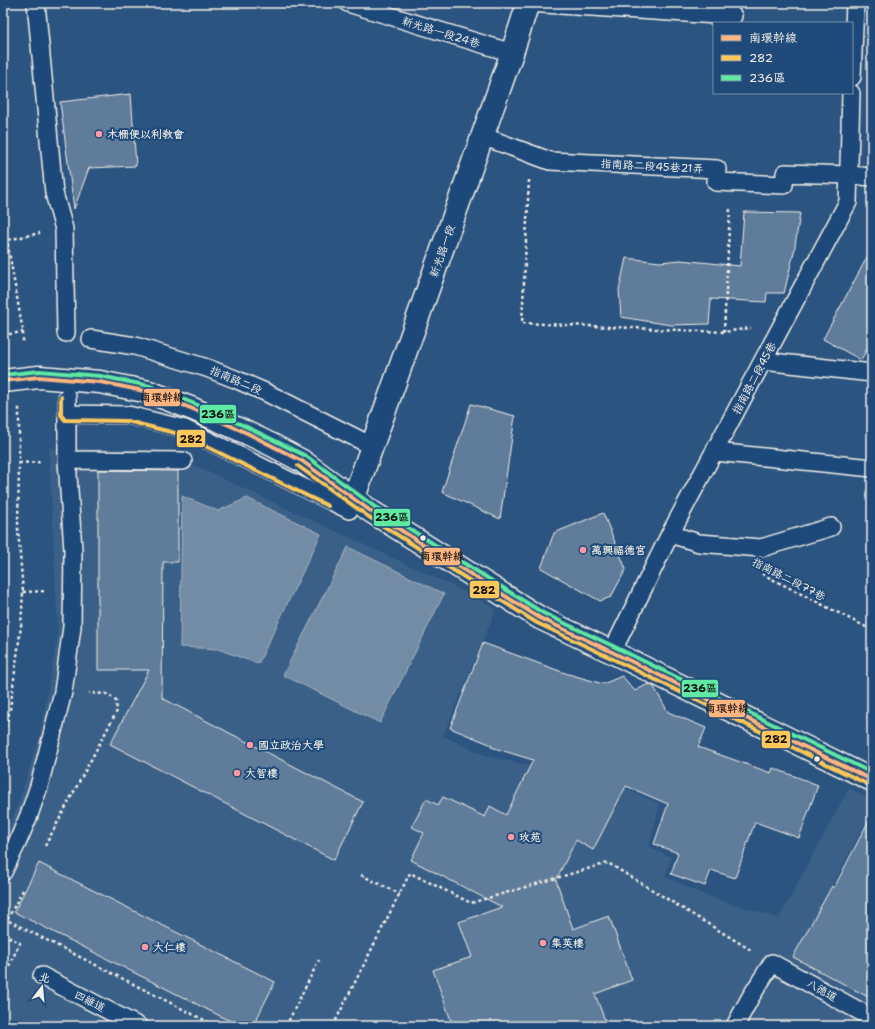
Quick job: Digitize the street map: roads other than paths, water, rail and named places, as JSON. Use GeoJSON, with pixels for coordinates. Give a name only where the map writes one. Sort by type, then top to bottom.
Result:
{"type":"FeatureCollection","features":[{"type":"Feature","properties":{"kind":"street","name":"新光路一段"},"geometry":{"type":"LineString","coordinates":[[354,497],[512,54],[528,3]]}},
{"type":"Feature","properties":{"kind":"street"},"geometry":{"type":"LineString","coordinates":[[3,381],[39,377],[100,382],[149,392],[193,409],[247,433],[302,461],[354,497],[372,512],[540,618],[872,780]]}},
{"type":"Feature","properties":{"kind":"lane"},"geometry":{"type":"LineString","coordinates":[[36,3],[54,193],[64,229],[66,333]]}},
{"type":"Feature","properties":{"kind":"lane","name":"新光路一段24巷"},"geometry":{"type":"LineString","coordinates":[[348,3],[512,54]]}},
{"type":"Feature","properties":{"kind":"lane"},"geometry":{"type":"LineString","coordinates":[[528,3],[733,16]]}},
{"type":"Feature","properties":{"kind":"lane"},"geometry":{"type":"LineString","coordinates":[[853,52],[855,3]]}},
{"type":"Feature","properties":{"kind":"lane","name":"指南路二段45巷"},"geometry":{"type":"LineString","coordinates":[[612,652],[670,534],[848,202],[852,94]]}},
{"type":"Feature","properties":{"kind":"lane","name":"指南路二段45巷21弄"},"geometry":{"type":"LineString","coordinates":[[482,136],[550,161],[717,169],[716,182],[784,185],[785,173],[849,175]]}},
{"type":"Feature","properties":{"kind":"lane"},"geometry":{"type":"LineString","coordinates":[[849,175],[872,177]]}},
{"type":"Feature","properties":{"kind":"lane","name":"指南路二段"},"geometry":{"type":"LineString","coordinates":[[91,339],[135,346],[207,368],[264,392],[372,446]]}},
{"type":"Feature","properties":{"kind":"lane"},"geometry":{"type":"LineString","coordinates":[[763,361],[872,372]]}},
{"type":"Feature","properties":{"kind":"lane"},"geometry":{"type":"LineString","coordinates":[[3,872],[29,815],[39,786],[63,692],[72,627],[73,550],[67,460],[67,397]]}},
{"type":"Feature","properties":{"kind":"lane"},"geometry":{"type":"LineString","coordinates":[[67,414],[128,415],[185,429],[349,510],[354,497]]}},
{"type":"Feature","properties":{"kind":"lane"},"geometry":{"type":"LineString","coordinates":[[714,452],[872,468]]}},
{"type":"Feature","properties":{"kind":"lane"},"geometry":{"type":"LineString","coordinates":[[67,460],[183,461]]}},
{"type":"Feature","properties":{"kind":"lane"},"geometry":{"type":"LineString","coordinates":[[670,534],[700,542],[761,548],[831,527]]}},
{"type":"Feature","properties":{"kind":"lane","name":"八德道"},"geometry":{"type":"LineString","coordinates":[[735,1026],[750,998],[772,963],[872,1018]]}},
{"type":"Feature","properties":{"kind":"lane","name":"四維道"},"geometry":{"type":"LineString","coordinates":[[42,976],[138,1026]]}},
{"type":"Feature","properties":{"kind":"place","name":"木柵便以利教會"},"geometry":{"type":"Point","coordinates":[99,134]}},
{"type":"Feature","properties":{"kind":"place","name":"萬興福德宮"},"geometry":{"type":"Point","coordinates":[583,550]}},
{"type":"Feature","properties":{"kind":"place","name":"國立政治大學"},"geometry":{"type":"Point","coordinates":[250,745]}},
{"type":"Feature","properties":{"kind":"place","name":"大智樓"},"geometry":{"type":"Point","coordinates":[237,773]}},
{"type":"Feature","properties":{"kind":"place","name":"玫苑"},"geometry":{"type":"Point","coordinates":[511,837]}},
{"type":"Feature","properties":{"kind":"place","name":"集英樓"},"geometry":{"type":"Point","coordinates":[543,943]}},
{"type":"Feature","properties":{"kind":"place","name":"大仁樓"},"geometry":{"type":"Point","coordinates":[145,947]}}]}
